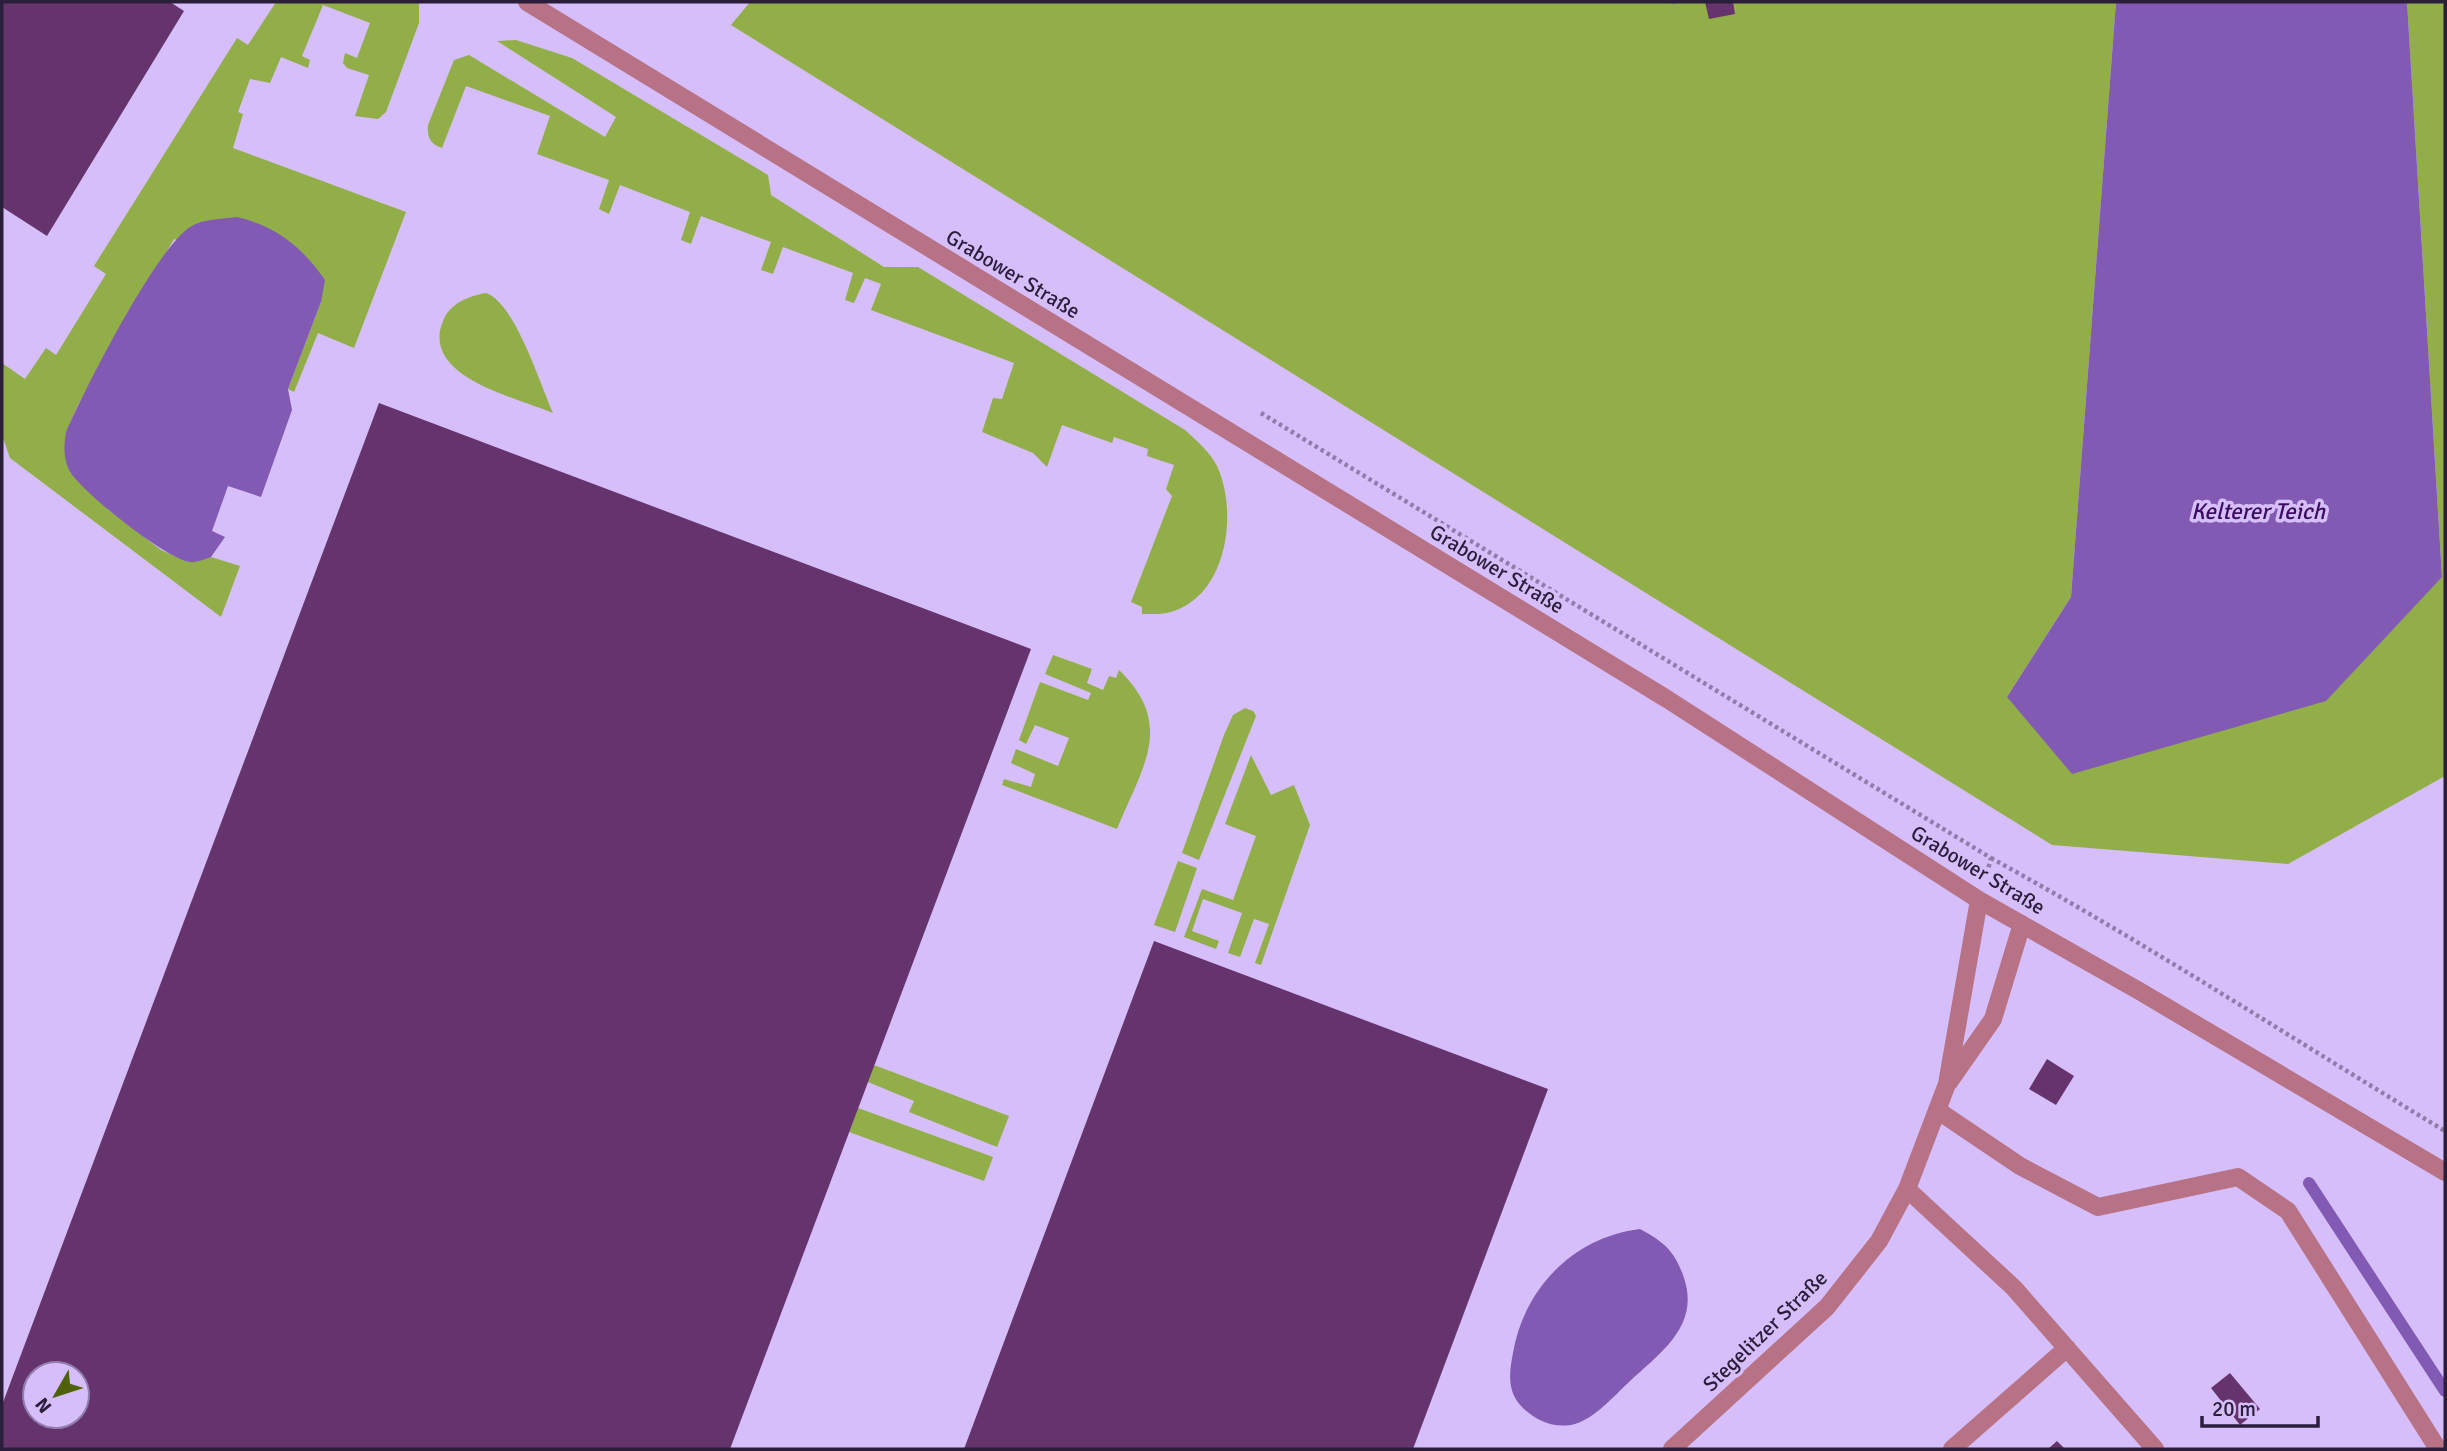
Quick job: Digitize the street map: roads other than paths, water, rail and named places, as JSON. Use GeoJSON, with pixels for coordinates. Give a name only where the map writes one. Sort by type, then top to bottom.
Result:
{"type":"FeatureCollection","features":[{"type":"Feature","properties":{"kind":"street","name":"Grabower Straße"},"geometry":{"type":"LineString","coordinates":[[527,2],[1656,692],[1979,900],[2445,1172]]}},
{"type":"Feature","properties":{"kind":"street","name":"Stegelitzer Straße"},"geometry":{"type":"LineString","coordinates":[[1672,1449],[1845,1287],[1879,1241],[1907,1189],[1947,1084],[1979,900]]}},
{"type":"Feature","properties":{"kind":"street","name":"Stegelitzer Straße"},"geometry":{"type":"LineString","coordinates":[[1947,1084],[1993,1019],[2022,924]]}},
{"type":"Feature","properties":{"kind":"street"},"geometry":{"type":"LineString","coordinates":[[1937,1110],[2020,1166],[2098,1208],[2238,1177],[2288,1211],[2438,1449]]}},
{"type":"Feature","properties":{"kind":"street"},"geometry":{"type":"LineString","coordinates":[[1907,1189],[2014,1288],[2155,1449]]}},
{"type":"Feature","properties":{"kind":"street"},"geometry":{"type":"LineString","coordinates":[[1952,1449],[2067,1348]]}},
{"type":"Feature","properties":{"kind":"water","name":"Kelterer Teich"},"geometry":{"type":"Polygon","coordinates":[[[2116,2],[2407,2],[2442,577],[2326,701],[2072,774],[2007,697],[2071,597],[2116,2]]]}},
{"type":"Feature","properties":{"kind":"water"},"geometry":{"type":"Polygon","coordinates":[[[237,217],[276,232],[298,248],[325,280],[321,302],[288,389],[292,410],[261,497],[228,486],[212,531],[225,537],[211,557],[190,562],[163,550],[89,493],[69,470],[64,446],[66,432],[122,322],[175,241],[195,224],[237,217]]]}},
{"type":"Feature","properties":{"kind":"water"},"geometry":{"type":"Polygon","coordinates":[[[1640,1229],[1668,1248],[1681,1269],[1688,1295],[1682,1324],[1665,1349],[1590,1417],[1568,1425],[1553,1425],[1540,1420],[1527,1412],[1517,1401],[1510,1382],[1513,1353],[1528,1307],[1556,1270],[1574,1255],[1616,1234],[1640,1229]]]}},
{"type":"Feature","properties":{"kind":"waterway"},"geometry":{"type":"LineString","coordinates":[[2309,1183],[2445,1391]]}}]}
